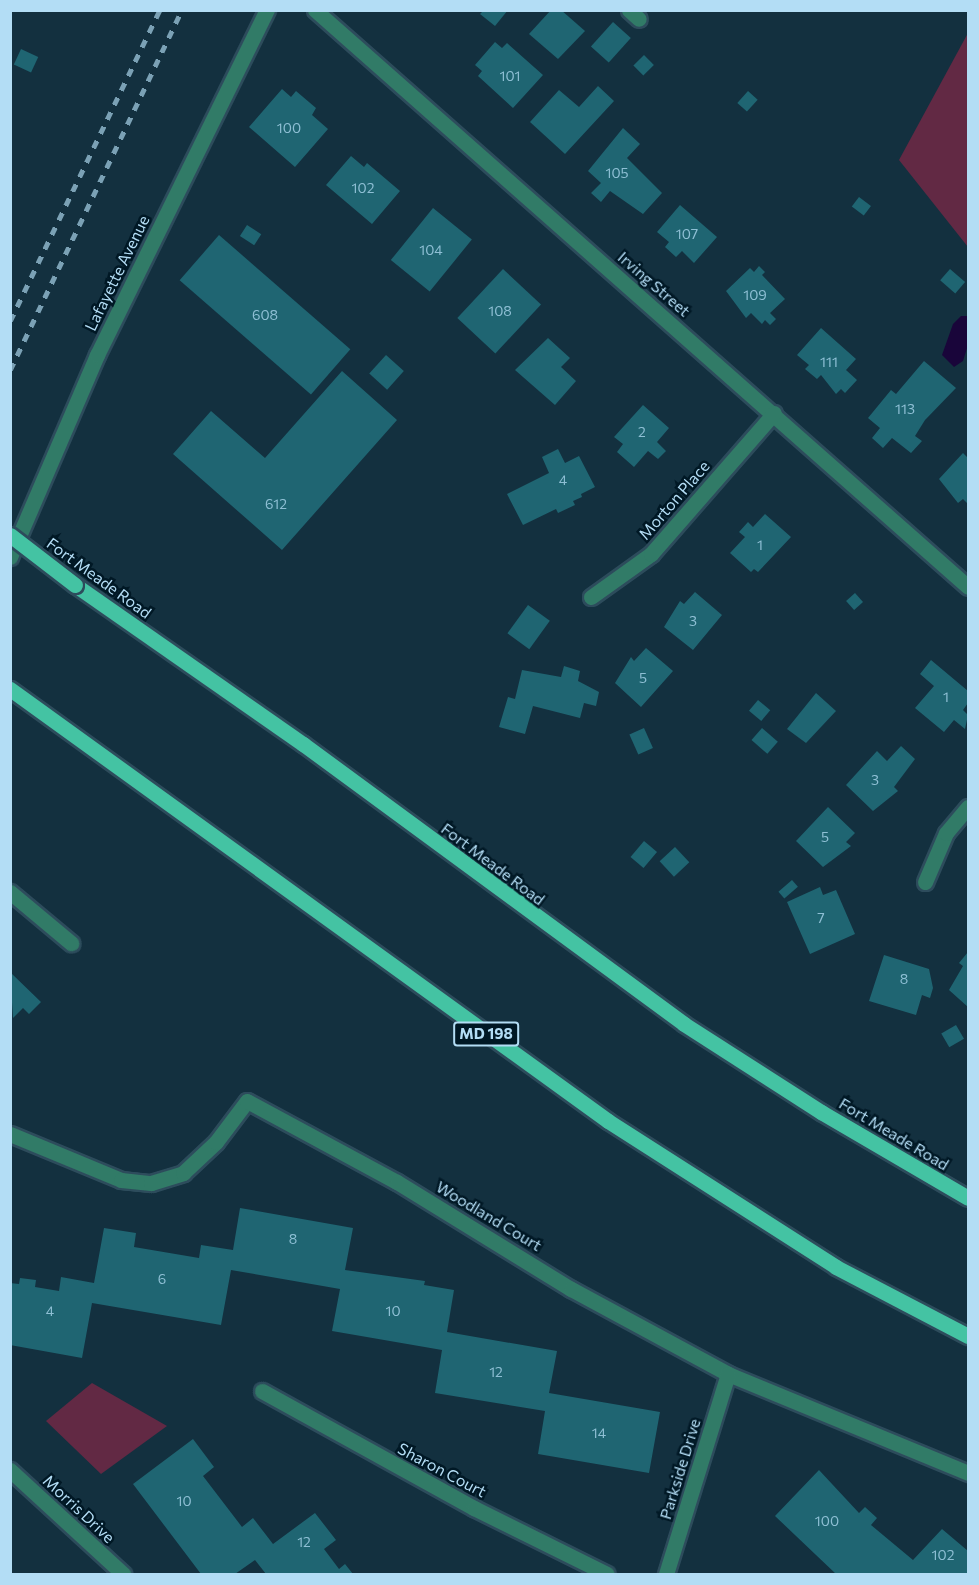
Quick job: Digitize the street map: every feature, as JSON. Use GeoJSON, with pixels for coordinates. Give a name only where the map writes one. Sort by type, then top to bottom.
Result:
{"type":"FeatureCollection","features":[{"type":"Feature","properties":{"kind":"main road","name":"Fort Meade Road"},"geometry":{"type":"LineString","coordinates":[[10,536],[75,585],[303,744],[684,1024],[822,1112],[969,1198]]}},
{"type":"Feature","properties":{"kind":"main road","name":"MD 198"},"geometry":{"type":"LineString","coordinates":[[10,689],[608,1121],[836,1267],[969,1335]]}},
{"type":"Feature","properties":{"kind":"street","name":"Lafayette Avenue"},"geometry":{"type":"LineString","coordinates":[[10,557],[97,355],[267,10]]}},
{"type":"Feature","properties":{"kind":"street","name":"Irving Street"},"geometry":{"type":"LineString","coordinates":[[315,10],[969,587]]}},
{"type":"Feature","properties":{"kind":"street","name":"Morton Place"},"geometry":{"type":"LineString","coordinates":[[591,597],[651,554],[774,413]]}},
{"type":"Feature","properties":{"kind":"street"},"geometry":{"type":"LineString","coordinates":[[925,882],[946,833],[969,807]]}},
{"type":"Feature","properties":{"kind":"street"},"geometry":{"type":"LineString","coordinates":[[10,892],[71,943]]}},
{"type":"Feature","properties":{"kind":"street","name":"Woodland Court"},"geometry":{"type":"LineString","coordinates":[[10,1134],[121,1180],[151,1183],[183,1173],[216,1142],[247,1101],[397,1182],[580,1294],[728,1374],[969,1473]]}},
{"type":"Feature","properties":{"kind":"street","name":"Parkside Drive"},"geometry":{"type":"LineString","coordinates":[[666,1575],[728,1374]]}},
{"type":"Feature","properties":{"kind":"street","name":"Sharon Court"},"geometry":{"type":"LineString","coordinates":[[262,1391],[463,1502],[607,1575]]}},
{"type":"Feature","properties":{"kind":"street","name":"Morris Drive"},"geometry":{"type":"LineString","coordinates":[[10,1470],[123,1575]]}},
{"type":"Feature","properties":{"kind":"shaded area"},"geometry":{"type":"Polygon","coordinates":[[[968,33],[968,247],[899,160],[968,33]]]}},
{"type":"Feature","properties":{"kind":"shaded area"},"geometry":{"type":"Polygon","coordinates":[[[961,316],[967,316],[968,345],[963,361],[954,367],[942,355],[953,324],[961,316]]]}},
{"type":"Feature","properties":{"kind":"shaded area"},"geometry":{"type":"Polygon","coordinates":[[[92,1383],[167,1426],[101,1474],[46,1421],[92,1383]]]}},
{"type":"Feature","properties":{"kind":"building"},"geometry":{"type":"Polygon","coordinates":[[[484,10],[508,10],[495,26],[480,14],[484,10]]]}},
{"type":"Feature","properties":{"kind":"building"},"geometry":{"type":"Polygon","coordinates":[[[551,10],[561,10],[585,31],[558,59],[529,34],[551,10]]]}},
{"type":"Feature","properties":{"kind":"building"},"geometry":{"type":"Polygon","coordinates":[[[613,22],[631,38],[609,63],[591,47],[613,22]]]}},
{"type":"Feature","properties":{"kind":"building"},"geometry":{"type":"Polygon","coordinates":[[[495,42],[502,48],[507,43],[543,75],[513,108],[478,76],[482,71],[475,65],[495,42]]]}},
{"type":"Feature","properties":{"kind":"building"},"geometry":{"type":"Polygon","coordinates":[[[21,49],[38,57],[31,72],[14,64],[21,49]]]}},
{"type":"Feature","properties":{"kind":"building"},"geometry":{"type":"Polygon","coordinates":[[[644,55],[654,65],[643,76],[633,66],[644,55]]]}},
{"type":"Feature","properties":{"kind":"building"},"geometry":{"type":"Polygon","coordinates":[[[598,86],[614,101],[565,154],[530,122],[559,90],[579,107],[598,86]]]}},
{"type":"Feature","properties":{"kind":"building"},"geometry":{"type":"Polygon","coordinates":[[[282,89],[291,97],[296,91],[316,108],[312,115],[328,129],[295,167],[249,127],[282,89]]]}},
{"type":"Feature","properties":{"kind":"building"},"geometry":{"type":"Polygon","coordinates":[[[748,91],[758,100],[747,112],[737,103],[748,91]]]}},
{"type":"Feature","properties":{"kind":"building"},"geometry":{"type":"Polygon","coordinates":[[[623,128],[640,144],[627,158],[662,193],[643,214],[610,191],[601,202],[591,193],[601,183],[588,171],[623,128]]]}},
{"type":"Feature","properties":{"kind":"building"},"geometry":{"type":"Polygon","coordinates":[[[351,156],[364,167],[367,163],[400,191],[372,224],[326,185],[351,156]]]}},
{"type":"Feature","properties":{"kind":"building"},"geometry":{"type":"Polygon","coordinates":[[[859,197],[871,206],[864,216],[852,207],[859,197]]]}},
{"type":"Feature","properties":{"kind":"building"},"geometry":{"type":"Polygon","coordinates":[[[680,205],[717,237],[694,263],[682,251],[676,257],[665,247],[669,242],[657,232],[680,205]]]}},
{"type":"Feature","properties":{"kind":"building"},"geometry":{"type":"Polygon","coordinates":[[[433,208],[472,239],[430,292],[391,260],[433,208]]]}},
{"type":"Feature","properties":{"kind":"building"},"geometry":{"type":"Polygon","coordinates":[[[247,225],[261,234],[254,245],[240,236],[247,225]]]}},
{"type":"Feature","properties":{"kind":"building"},"geometry":{"type":"Polygon","coordinates":[[[219,235],[350,349],[311,394],[180,280],[219,235]]]}},
{"type":"Feature","properties":{"kind":"building"},"geometry":{"type":"Polygon","coordinates":[[[759,266],[765,272],[762,275],[785,299],[770,313],[776,319],[770,325],[765,320],[762,324],[751,313],[746,318],[726,291],[750,268],[754,272],[759,266]]]}},
{"type":"Feature","properties":{"kind":"building"},"geometry":{"type":"Polygon","coordinates":[[[503,269],[541,304],[495,353],[457,318],[503,269]]]}},
{"type":"Feature","properties":{"kind":"building"},"geometry":{"type":"Polygon","coordinates":[[[950,269],[965,282],[955,293],[940,280],[950,269]]]}},
{"type":"Feature","properties":{"kind":"building"},"geometry":{"type":"Polygon","coordinates":[[[821,328],[856,359],[846,370],[857,380],[845,393],[841,389],[836,394],[821,375],[817,379],[805,369],[809,365],[797,355],[821,328]]]}},
{"type":"Feature","properties":{"kind":"building"},"geometry":{"type":"Polygon","coordinates":[[[548,338],[570,358],[561,367],[576,381],[555,405],[515,370],[548,338]]]}},
{"type":"Feature","properties":{"kind":"building"},"geometry":{"type":"Polygon","coordinates":[[[386,355],[404,371],[387,390],[369,374],[386,355]]]}},
{"type":"Feature","properties":{"kind":"building"},"geometry":{"type":"Polygon","coordinates":[[[924,361],[956,388],[925,420],[915,436],[922,441],[911,453],[892,438],[883,448],[872,438],[880,428],[868,418],[891,390],[896,394],[924,361]]]}},
{"type":"Feature","properties":{"kind":"building"},"geometry":{"type":"Polygon","coordinates":[[[342,371],[397,420],[282,550],[173,454],[211,411],[265,458],[342,371]]]}},
{"type":"Feature","properties":{"kind":"building"},"geometry":{"type":"Polygon","coordinates":[[[643,405],[669,428],[657,442],[666,451],[658,459],[648,451],[634,467],[617,452],[623,444],[614,437],[643,405]]]}},
{"type":"Feature","properties":{"kind":"building"},"geometry":{"type":"Polygon","coordinates":[[[558,449],[565,463],[579,456],[595,487],[573,501],[575,505],[558,513],[556,509],[523,525],[507,494],[549,473],[542,457],[558,449]]]}},
{"type":"Feature","properties":{"kind":"building"},"geometry":{"type":"Polygon","coordinates":[[[963,453],[968,458],[968,504],[963,499],[958,503],[939,479],[963,453]]]}},
{"type":"Feature","properties":{"kind":"building"},"geometry":{"type":"Polygon","coordinates":[[[765,514],[791,537],[758,572],[754,569],[751,572],[730,553],[745,537],[739,532],[748,522],[753,527],[765,514]]]}},
{"type":"Feature","properties":{"kind":"building"},"geometry":{"type":"Polygon","coordinates":[[[695,592],[722,615],[693,650],[664,627],[680,601],[684,604],[695,592]]]}},
{"type":"Feature","properties":{"kind":"building"},"geometry":{"type":"Polygon","coordinates":[[[855,593],[863,602],[854,610],[846,601],[855,593]]]}},
{"type":"Feature","properties":{"kind":"building"},"geometry":{"type":"Polygon","coordinates":[[[528,605],[550,621],[529,649],[507,633],[528,605]]]}},
{"type":"Feature","properties":{"kind":"building"},"geometry":{"type":"Polygon","coordinates":[[[646,648],[673,671],[641,707],[615,683],[631,657],[634,661],[646,648]]]}},
{"type":"Feature","properties":{"kind":"building"},"geometry":{"type":"Polygon","coordinates":[[[931,660],[968,691],[968,703],[963,710],[968,715],[965,729],[954,720],[944,732],[915,708],[934,686],[920,674],[931,660]]]}},
{"type":"Feature","properties":{"kind":"building"},"geometry":{"type":"Polygon","coordinates":[[[564,666],[580,671],[578,681],[599,692],[596,706],[584,703],[580,718],[533,706],[525,734],[499,727],[508,697],[515,699],[522,670],[561,677],[564,666]]]}},
{"type":"Feature","properties":{"kind":"building"},"geometry":{"type":"Polygon","coordinates":[[[816,693],[836,711],[806,743],[787,729],[816,693]]]}},
{"type":"Feature","properties":{"kind":"building"},"geometry":{"type":"Polygon","coordinates":[[[758,700],[770,710],[761,721],[749,711],[758,700]]]}},
{"type":"Feature","properties":{"kind":"building"},"geometry":{"type":"Polygon","coordinates":[[[644,728],[653,748],[638,755],[629,735],[644,728]]]}},
{"type":"Feature","properties":{"kind":"building"},"geometry":{"type":"Polygon","coordinates":[[[762,728],[778,742],[767,754],[752,740],[762,728]]]}},
{"type":"Feature","properties":{"kind":"building"},"geometry":{"type":"Polygon","coordinates":[[[901,746],[915,759],[894,787],[898,791],[873,811],[846,785],[877,751],[887,761],[901,746]]]}},
{"type":"Feature","properties":{"kind":"building"},"geometry":{"type":"Polygon","coordinates":[[[828,807],[855,833],[846,842],[851,846],[823,867],[796,841],[828,807]]]}},
{"type":"Feature","properties":{"kind":"building"},"geometry":{"type":"Polygon","coordinates":[[[644,841],[657,852],[644,868],[631,857],[644,841]]]}},
{"type":"Feature","properties":{"kind":"building"},"geometry":{"type":"Polygon","coordinates":[[[675,847],[689,862],[674,877],[660,861],[675,847]]]}},
{"type":"Feature","properties":{"kind":"building"},"geometry":{"type":"Polygon","coordinates":[[[792,880],[798,887],[784,899],[778,892],[792,880]]]}},
{"type":"Feature","properties":{"kind":"building"},"geometry":{"type":"Polygon","coordinates":[[[820,887],[823,895],[836,890],[855,934],[810,954],[787,902],[820,887]]]}},
{"type":"Feature","properties":{"kind":"building"},"geometry":{"type":"Polygon","coordinates":[[[968,952],[968,1007],[949,990],[963,966],[959,963],[968,952]]]}},
{"type":"Feature","properties":{"kind":"building"},"geometry":{"type":"Polygon","coordinates":[[[884,955],[929,969],[933,988],[930,998],[922,995],[916,1015],[869,1001],[884,955]]]}},
{"type":"Feature","properties":{"kind":"building"},"geometry":{"type":"Polygon","coordinates":[[[10,972],[41,1002],[29,1014],[23,1008],[13,1018],[10,972]]]}},
{"type":"Feature","properties":{"kind":"building"},"geometry":{"type":"Polygon","coordinates":[[[956,1025],[964,1039],[949,1047],[941,1034],[956,1025]]]}},
{"type":"Feature","properties":{"kind":"building"},"geometry":{"type":"Polygon","coordinates":[[[240,1208],[353,1228],[345,1270],[425,1281],[424,1285],[454,1290],[447,1332],[557,1351],[549,1393],[660,1412],[649,1473],[538,1454],[545,1411],[435,1393],[442,1350],[332,1331],[340,1289],[231,1270],[221,1325],[92,1303],[82,1358],[10,1345],[10,1283],[19,1284],[20,1278],[36,1280],[35,1287],[59,1291],[61,1277],[94,1283],[104,1228],[136,1233],[134,1247],[199,1258],[201,1245],[233,1250],[240,1208]]]}},
{"type":"Feature","properties":{"kind":"building"},"geometry":{"type":"Polygon","coordinates":[[[193,1439],[214,1467],[203,1476],[242,1527],[253,1518],[273,1544],[315,1513],[336,1540],[324,1549],[339,1569],[345,1564],[353,1574],[266,1574],[255,1560],[235,1574],[201,1574],[133,1484],[193,1439]]]}},
{"type":"Feature","properties":{"kind":"building"},"geometry":{"type":"Polygon","coordinates":[[[819,1470],[859,1513],[865,1507],[877,1518],[871,1525],[913,1560],[942,1529],[968,1551],[968,1574],[836,1574],[775,1516],[819,1470]]]}},
{"type":"Feature","properties":{"kind":"railway"},"geometry":{"type":"LineString","coordinates":[[10,321],[160,10]]}},
{"type":"Feature","properties":{"kind":"railway"},"geometry":{"type":"LineString","coordinates":[[10,370],[182,10]]}}]}
